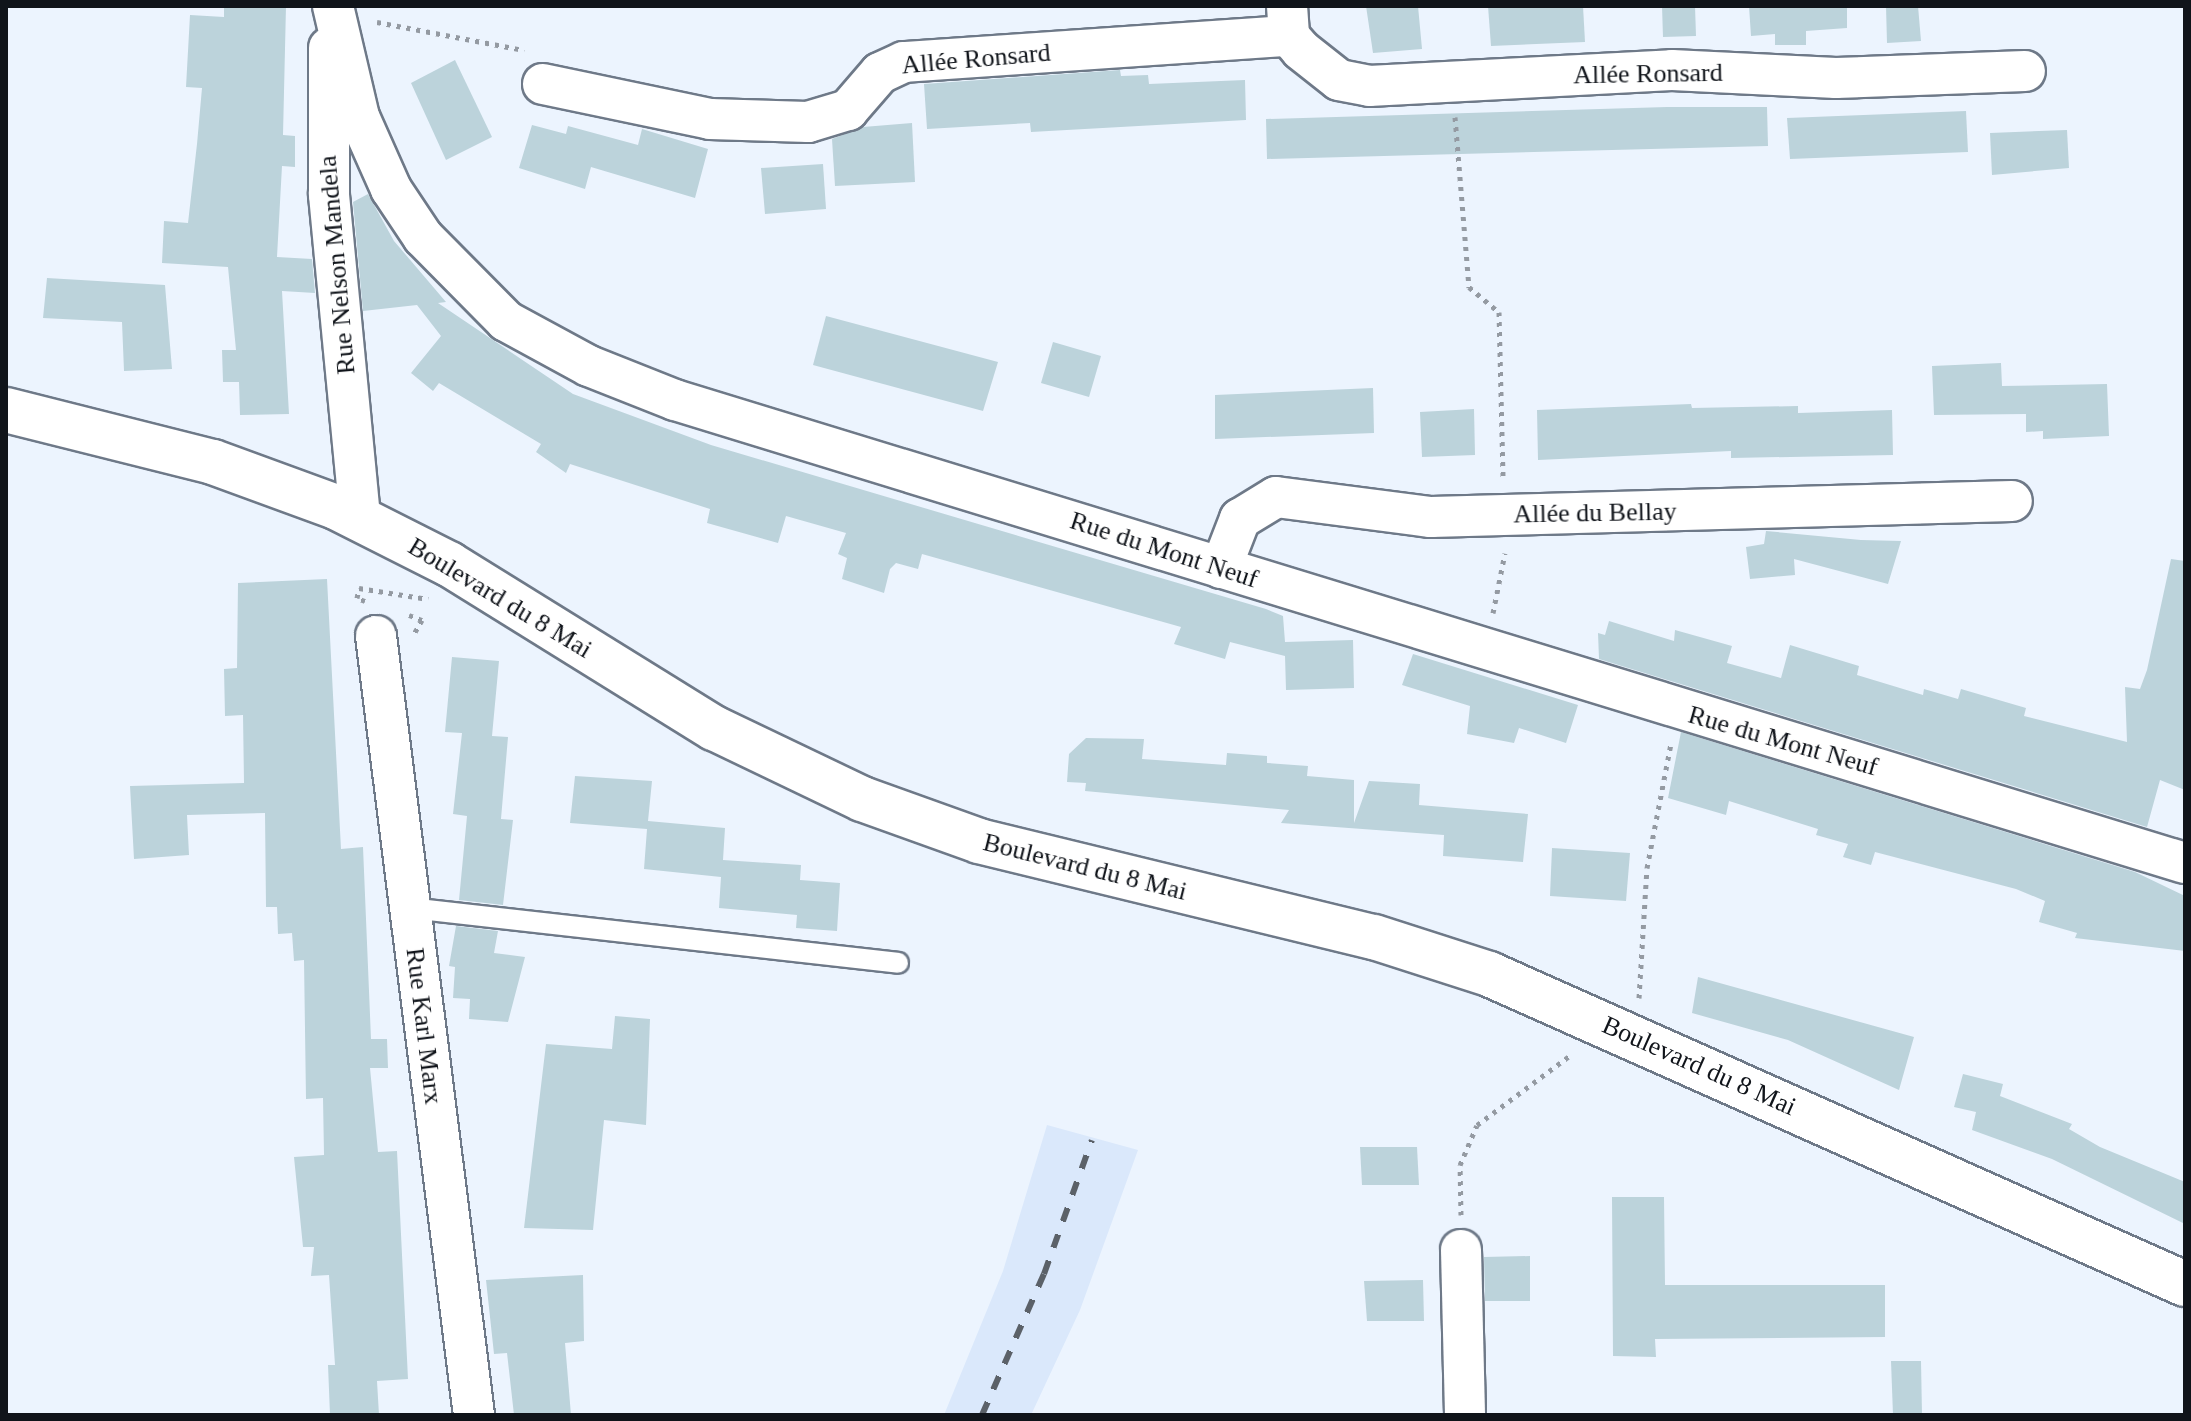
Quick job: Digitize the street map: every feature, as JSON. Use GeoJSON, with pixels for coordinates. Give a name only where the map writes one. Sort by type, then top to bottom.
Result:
{"type":"FeatureCollection","features":[{"type":"Feature","properties":{"kind":"main road","name":"Boulevard du 8 Mai"},"geometry":{"type":"LineString","coordinates":[[6,410],[213,462],[360,518],[478,581],[714,728],[827,785],[979,841],[1374,937],[1489,974],[2185,1284]]}},
{"type":"Feature","properties":{"kind":"street","name":"Rue Nelson Mandela"},"geometry":{"type":"LineString","coordinates":[[333,8],[326,132],[360,518]]}},
{"type":"Feature","properties":{"kind":"street","name":"Rue du Mont Neuf"},"geometry":{"type":"LineString","coordinates":[[333,8],[359,117],[391,189],[451,271],[524,332],[663,396],[2185,863]]}},
{"type":"Feature","properties":{"kind":"street","name":"Allée Ronsard"},"geometry":{"type":"LineString","coordinates":[[543,84],[710,119],[808,122],[848,110],[880,73],[904,62],[1288,21],[1323,71],[1369,86],[1672,70],[1836,78],[2025,71]]}},
{"type":"Feature","properties":{"kind":"street","name":"Allée du Bellay"},"geometry":{"type":"LineString","coordinates":[[1221,568],[1240,519],[1248,508],[1276,497],[1431,517],[2012,501]]}},
{"type":"Feature","properties":{"kind":"street","name":"Rue Karl Marx"},"geometry":{"type":"LineString","coordinates":[[376,636],[474,1415]]}},
{"type":"Feature","properties":{"kind":"street"},"geometry":{"type":"LineString","coordinates":[[1461,1250],[1465,1415]]}},
{"type":"Feature","properties":{"kind":"lane"},"geometry":{"type":"LineString","coordinates":[[410,908],[898,963]]}},
{"type":"Feature","properties":{"kind":"path"},"geometry":{"type":"LineString","coordinates":[[387,23],[541,54],[543,84]]}},
{"type":"Feature","properties":{"kind":"path"},"geometry":{"type":"LineString","coordinates":[[1455,114],[1469,287],[1499,312],[1504,494]]}},
{"type":"Feature","properties":{"kind":"path"},"geometry":{"type":"LineString","coordinates":[[1497,595],[1505,541]]}},
{"type":"Feature","properties":{"kind":"path"},"geometry":{"type":"LineString","coordinates":[[1639,1006],[1647,868],[1672,736]]}},
{"type":"Feature","properties":{"kind":"path"},"geometry":{"type":"LineString","coordinates":[[1461,1250],[1460,1165],[1477,1125],[1580,1049]]}},
{"type":"Feature","properties":{"kind":"shaded area"},"geometry":{"type":"Polygon","coordinates":[[[1047,1125],[1138,1150],[1080,1310],[1031,1415],[944,1415],[1003,1271],[1047,1125]]]}},
{"type":"Feature","properties":{"kind":"building"},"geometry":{"type":"Polygon","coordinates":[[[224,6],[286,6],[283,135],[295,136],[295,167],[282,166],[277,257],[312,259],[315,293],[282,291],[289,414],[240,415],[239,382],[223,382],[222,350],[236,350],[228,267],[162,263],[164,221],[188,223],[197,144],[202,88],[186,87],[190,15],[224,17],[224,6]]]}},
{"type":"Feature","properties":{"kind":"building"},"geometry":{"type":"Polygon","coordinates":[[[1366,6],[1418,6],[1422,49],[1373,53],[1366,6]]]}},
{"type":"Feature","properties":{"kind":"building"},"geometry":{"type":"Polygon","coordinates":[[[1488,6],[1583,6],[1585,42],[1491,46],[1488,6]]]}},
{"type":"Feature","properties":{"kind":"building"},"geometry":{"type":"Polygon","coordinates":[[[1662,6],[1695,6],[1696,36],[1663,37],[1662,6]]]}},
{"type":"Feature","properties":{"kind":"building"},"geometry":{"type":"Polygon","coordinates":[[[1749,6],[1847,6],[1847,28],[1806,31],[1806,45],[1775,45],[1775,34],[1751,36],[1749,6]]]}},
{"type":"Feature","properties":{"kind":"building"},"geometry":{"type":"Polygon","coordinates":[[[1886,6],[1918,6],[1921,41],[1887,43],[1886,6]]]}},
{"type":"Feature","properties":{"kind":"building"},"geometry":{"type":"Polygon","coordinates":[[[455,60],[492,137],[446,160],[411,83],[455,60]]]}},
{"type":"Feature","properties":{"kind":"building"},"geometry":{"type":"Polygon","coordinates":[[[1120,70],[1121,76],[1148,75],[1149,84],[1245,80],[1246,120],[1031,132],[1030,123],[927,129],[924,84],[1120,70]]]}},
{"type":"Feature","properties":{"kind":"building"},"geometry":{"type":"Polygon","coordinates":[[[1767,107],[1768,146],[1267,159],[1266,119],[1767,107]]]}},
{"type":"Feature","properties":{"kind":"building"},"geometry":{"type":"Polygon","coordinates":[[[1966,111],[1968,152],[1790,159],[1787,118],[1966,111]]]}},
{"type":"Feature","properties":{"kind":"building"},"geometry":{"type":"Polygon","coordinates":[[[912,123],[915,182],[835,186],[832,139],[863,127],[912,123]]]}},
{"type":"Feature","properties":{"kind":"building"},"geometry":{"type":"Polygon","coordinates":[[[532,125],[566,134],[568,126],[638,145],[642,129],[708,149],[695,198],[591,167],[585,189],[519,168],[532,125]]]}},
{"type":"Feature","properties":{"kind":"building"},"geometry":{"type":"Polygon","coordinates":[[[2067,130],[2069,168],[1992,175],[1990,133],[2067,130]]]}},
{"type":"Feature","properties":{"kind":"building"},"geometry":{"type":"Polygon","coordinates":[[[823,164],[826,209],[765,214],[761,168],[823,164]]]}},
{"type":"Feature","properties":{"kind":"building"},"geometry":{"type":"Polygon","coordinates":[[[368,194],[394,241],[446,302],[438,303],[573,394],[711,445],[1266,609],[1283,616],[1285,642],[1353,640],[1354,688],[1286,690],[1285,656],[1230,642],[1225,659],[1174,644],[1181,627],[922,554],[918,569],[896,563],[890,569],[884,593],[842,579],[847,558],[838,554],[846,533],[786,516],[778,543],[707,523],[710,509],[570,464],[566,473],[536,452],[541,444],[439,383],[433,391],[411,373],[441,336],[417,305],[363,311],[353,202],[368,194]]]}},
{"type":"Feature","properties":{"kind":"building"},"geometry":{"type":"Polygon","coordinates":[[[47,278],[165,285],[172,369],[124,371],[122,322],[43,318],[47,278]]]}},
{"type":"Feature","properties":{"kind":"building"},"geometry":{"type":"Polygon","coordinates":[[[826,316],[998,362],[983,411],[813,365],[826,316]]]}},
{"type":"Feature","properties":{"kind":"building"},"geometry":{"type":"Polygon","coordinates":[[[1053,342],[1101,356],[1089,397],[1041,383],[1053,342]]]}},
{"type":"Feature","properties":{"kind":"building"},"geometry":{"type":"Polygon","coordinates":[[[2001,363],[2002,386],[2107,384],[2109,436],[2043,439],[2043,431],[2026,432],[2026,414],[1934,415],[1932,366],[2001,363]]]}},
{"type":"Feature","properties":{"kind":"building"},"geometry":{"type":"Polygon","coordinates":[[[1373,388],[1374,433],[1215,439],[1215,395],[1373,388]]]}},
{"type":"Feature","properties":{"kind":"building"},"geometry":{"type":"Polygon","coordinates":[[[1691,404],[1692,408],[1798,406],[1798,413],[1892,410],[1893,455],[1731,458],[1731,451],[1538,460],[1537,410],[1691,404]]]}},
{"type":"Feature","properties":{"kind":"building"},"geometry":{"type":"Polygon","coordinates":[[[1474,409],[1475,455],[1422,457],[1420,412],[1474,409]]]}},
{"type":"Feature","properties":{"kind":"building"},"geometry":{"type":"Polygon","coordinates":[[[1766,531],[1901,541],[1888,584],[1794,559],[1795,575],[1750,579],[1746,547],[1764,544],[1766,531]]]}},
{"type":"Feature","properties":{"kind":"building"},"geometry":{"type":"Polygon","coordinates":[[[2171,559],[2185,561],[2185,790],[2160,780],[2147,827],[1599,659],[1598,633],[1605,635],[1609,621],[1674,641],[1675,630],[1732,646],[1727,663],[1781,678],[1790,645],[1859,666],[1857,675],[1923,695],[1924,689],[1958,699],[1961,689],[2026,708],[2024,716],[2127,742],[2125,687],[2140,689],[2147,670],[2171,559]]]}},
{"type":"Feature","properties":{"kind":"building"},"geometry":{"type":"Polygon","coordinates":[[[327,579],[341,849],[363,847],[371,1039],[387,1039],[388,1068],[370,1068],[378,1152],[397,1151],[408,1379],[377,1381],[379,1415],[330,1415],[328,1365],[335,1365],[329,1275],[311,1276],[314,1247],[303,1247],[294,1157],[324,1155],[323,1098],[306,1099],[304,960],[294,961],[292,933],[278,934],[277,907],[266,907],[265,813],[187,815],[189,855],[134,859],[130,786],[244,783],[243,715],[225,716],[224,669],[237,668],[238,583],[327,579]]]}},
{"type":"Feature","properties":{"kind":"building"},"geometry":{"type":"Polygon","coordinates":[[[1413,654],[1578,705],[1566,743],[1519,728],[1514,743],[1467,734],[1470,706],[1402,685],[1413,654]]]}},
{"type":"Feature","properties":{"kind":"building"},"geometry":{"type":"Polygon","coordinates":[[[452,657],[499,661],[492,736],[508,737],[501,819],[513,820],[503,905],[459,900],[467,816],[453,814],[462,733],[445,732],[452,657]]]}},
{"type":"Feature","properties":{"kind":"building"},"geometry":{"type":"Polygon","coordinates":[[[1681,732],[2135,872],[2185,896],[2185,951],[2075,938],[2077,933],[2039,922],[2045,901],[2016,889],[1875,852],[1871,865],[1843,857],[1848,844],[1816,835],[1818,829],[1729,801],[1726,815],[1668,798],[1681,732]]]}},
{"type":"Feature","properties":{"kind":"building"},"geometry":{"type":"Polygon","coordinates":[[[1086,738],[1144,739],[1142,759],[1226,765],[1227,753],[1267,756],[1267,763],[1308,766],[1307,776],[1354,780],[1354,823],[1369,781],[1420,784],[1419,805],[1528,814],[1523,862],[1443,856],[1444,835],[1281,823],[1289,810],[1085,791],[1086,783],[1067,782],[1069,754],[1086,738]]]}},
{"type":"Feature","properties":{"kind":"building"},"geometry":{"type":"Polygon","coordinates":[[[575,776],[652,781],[648,821],[725,828],[723,860],[801,865],[800,880],[840,883],[837,931],[796,928],[797,915],[719,908],[721,877],[644,869],[647,829],[570,823],[575,776]]]}},
{"type":"Feature","properties":{"kind":"building"},"geometry":{"type":"Polygon","coordinates":[[[1552,848],[1630,853],[1626,901],[1550,896],[1552,848]]]}},
{"type":"Feature","properties":{"kind":"building"},"geometry":{"type":"Polygon","coordinates":[[[456,926],[498,931],[494,953],[525,957],[508,1022],[469,1019],[470,999],[453,998],[455,967],[449,966],[456,926]]]}},
{"type":"Feature","properties":{"kind":"building"},"geometry":{"type":"Polygon","coordinates":[[[1698,977],[1914,1037],[1899,1090],[1788,1040],[1692,1013],[1698,977]]]}},
{"type":"Feature","properties":{"kind":"building"},"geometry":{"type":"Polygon","coordinates":[[[615,1016],[650,1019],[646,1125],[604,1120],[593,1230],[524,1228],[546,1044],[612,1049],[615,1016]]]}},
{"type":"Feature","properties":{"kind":"building"},"geometry":{"type":"Polygon","coordinates":[[[1963,1074],[2003,1084],[2000,1096],[2072,1124],[2069,1129],[2100,1147],[2185,1182],[2185,1224],[2052,1159],[1972,1130],[1976,1112],[1954,1107],[1963,1074]]]}},
{"type":"Feature","properties":{"kind":"building"},"geometry":{"type":"Polygon","coordinates":[[[1360,1147],[1417,1147],[1419,1185],[1362,1185],[1360,1147]]]}},
{"type":"Feature","properties":{"kind":"building"},"geometry":{"type":"Polygon","coordinates":[[[1612,1197],[1664,1197],[1665,1285],[1885,1285],[1885,1337],[1655,1339],[1656,1357],[1613,1356],[1612,1197]]]}},
{"type":"Feature","properties":{"kind":"building"},"geometry":{"type":"Polygon","coordinates":[[[1530,1256],[1530,1301],[1485,1301],[1484,1257],[1530,1256]]]}},
{"type":"Feature","properties":{"kind":"building"},"geometry":{"type":"Polygon","coordinates":[[[583,1275],[584,1341],[565,1343],[571,1415],[514,1415],[507,1353],[494,1354],[486,1280],[583,1275]]]}},
{"type":"Feature","properties":{"kind":"building"},"geometry":{"type":"Polygon","coordinates":[[[1423,1280],[1424,1321],[1367,1321],[1364,1281],[1423,1280]]]}},
{"type":"Feature","properties":{"kind":"building"},"geometry":{"type":"Polygon","coordinates":[[[1891,1361],[1921,1361],[1922,1415],[1893,1415],[1891,1361]]]}},
{"type":"Feature","properties":{"kind":"railway"},"geometry":{"type":"LineString","coordinates":[[982,1415],[1044,1274],[1092,1140]]}}]}
